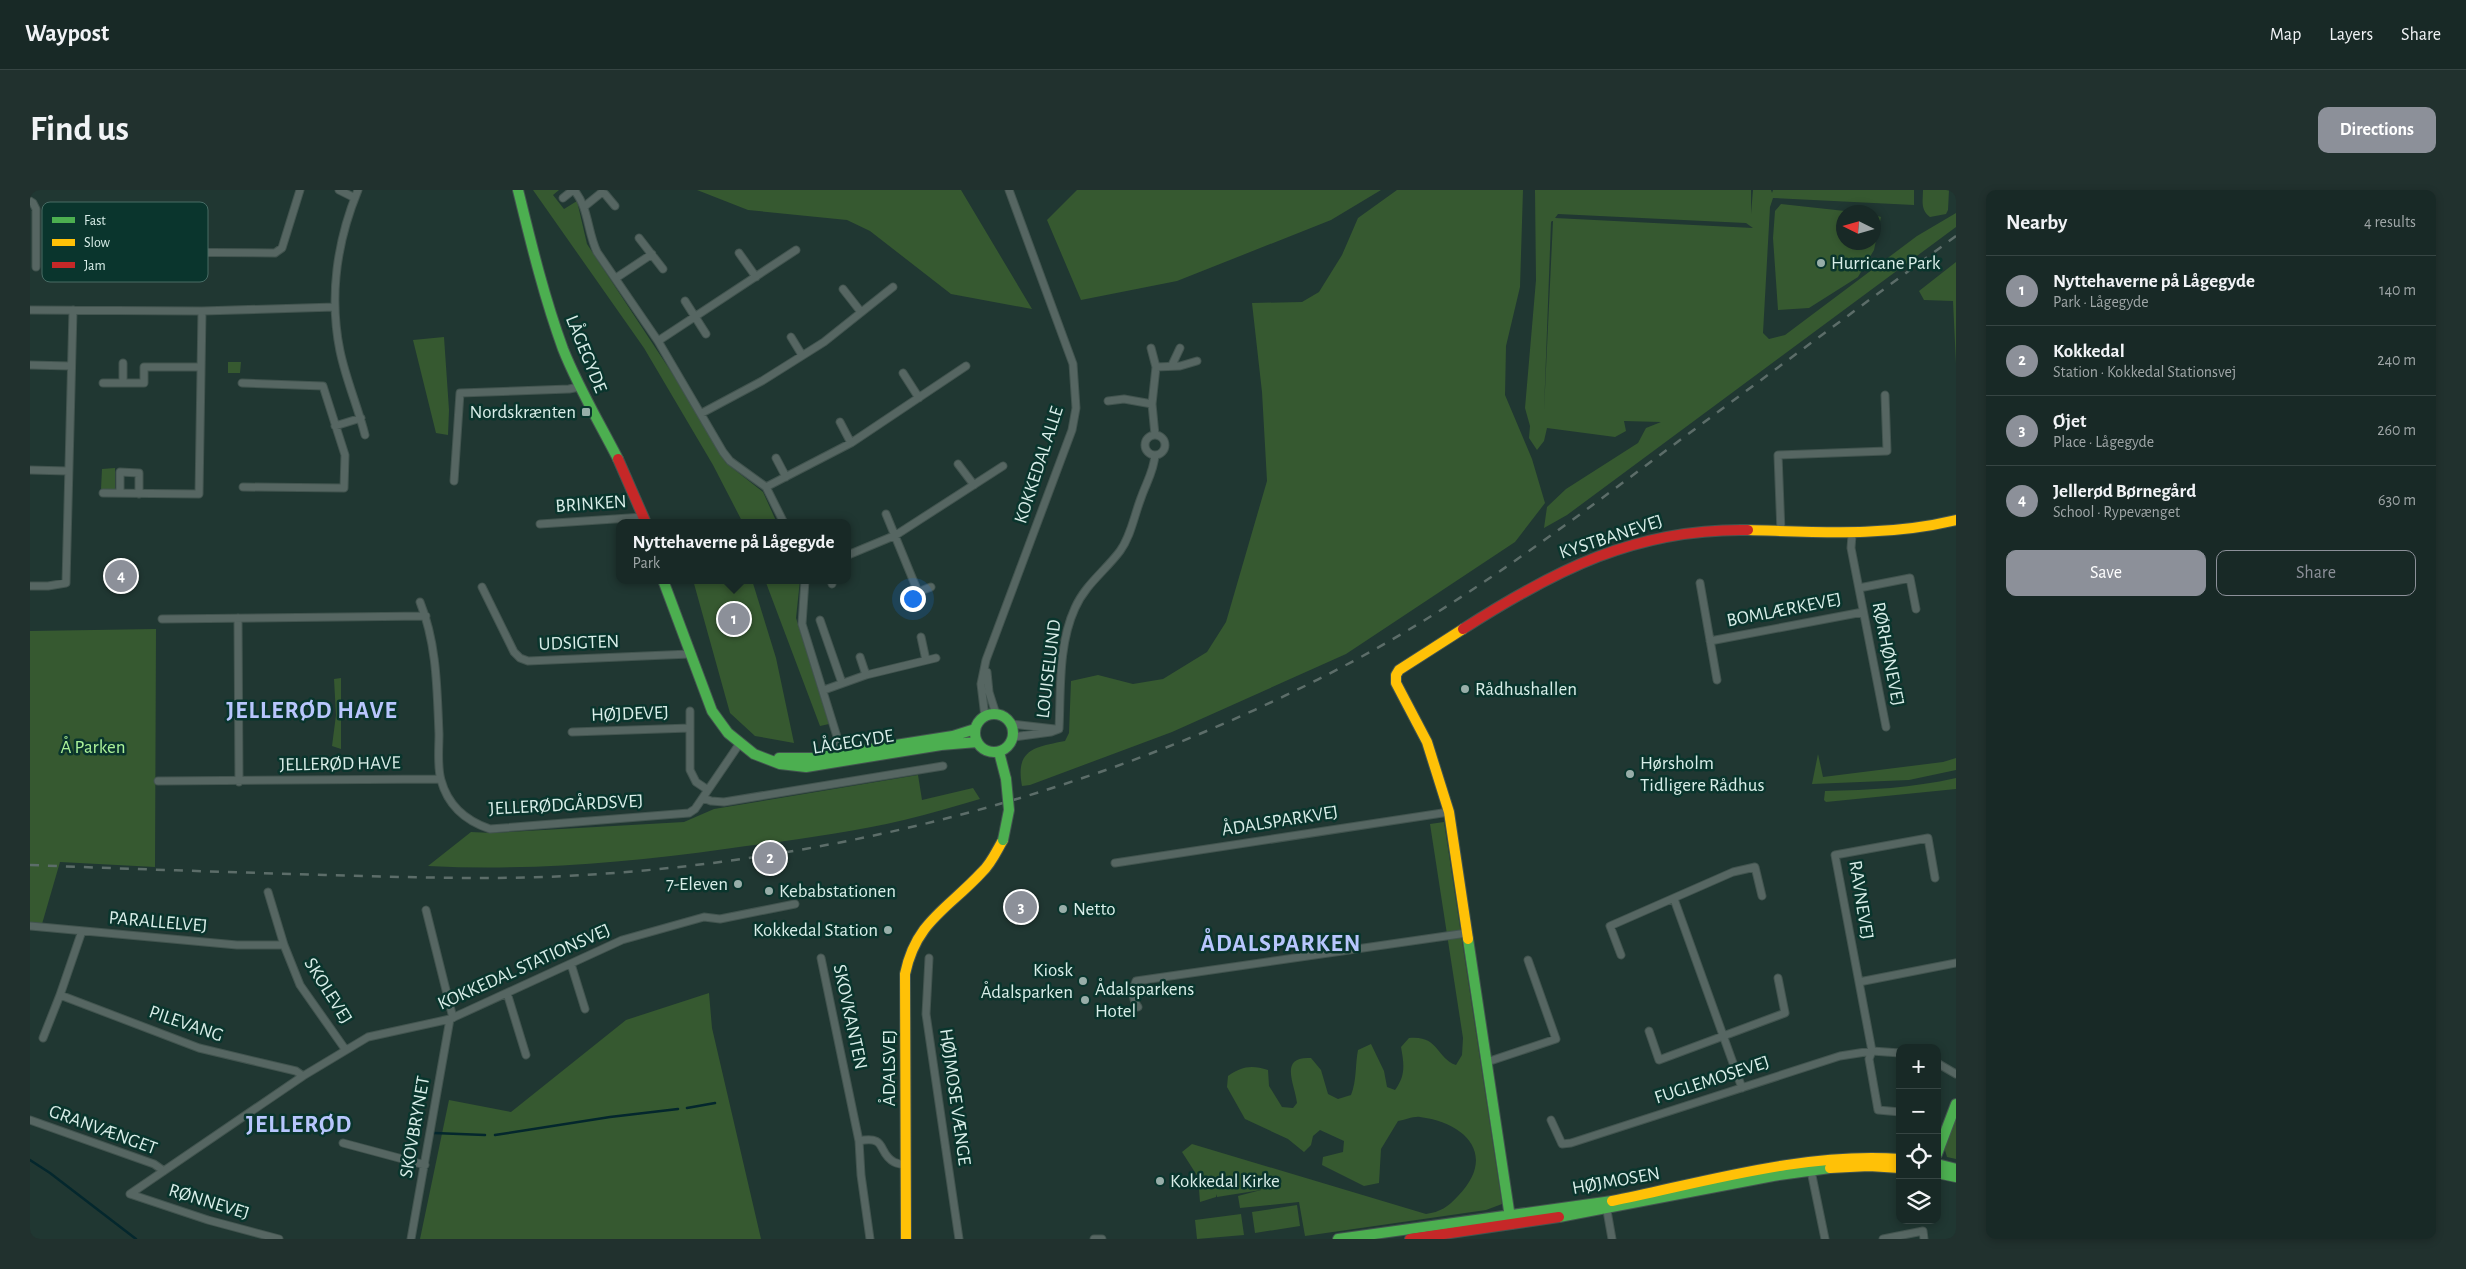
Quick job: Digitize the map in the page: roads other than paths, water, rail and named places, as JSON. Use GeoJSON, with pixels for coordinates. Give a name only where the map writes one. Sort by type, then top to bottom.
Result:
{"type":"FeatureCollection","features":[{"type":"Feature","properties":{"kind":"street"},"geometry":{"type":"LineString","coordinates":[[208,253],[275,253],[282,248],[300,190]]}},
{"type":"Feature","properties":{"kind":"street"},"geometry":{"type":"LineString","coordinates":[[339,190],[355,198]]}},
{"type":"Feature","properties":{"kind":"street"},"geometry":{"type":"LineString","coordinates":[[358,190],[340,247],[335,308],[341,353],[365,436]]}},
{"type":"Feature","properties":{"kind":"street","name":"LÅGEGYDE"},"geometry":{"type":"LineString","coordinates":[[518,190],[553,321],[579,387],[636,496],[645,519]]}},
{"type":"Feature","properties":{"kind":"street"},"geometry":{"type":"LineString","coordinates":[[563,198],[573,190],[585,206],[593,242],[658,340],[730,461],[766,487],[782,519]]}},
{"type":"Feature","properties":{"kind":"street","name":"KOKKEDAL ALLE"},"geometry":{"type":"LineString","coordinates":[[985,717],[981,684],[985,664],[1072,430],[1076,408],[1073,364],[1009,190]]}},
{"type":"Feature","properties":{"kind":"street"},"geometry":{"type":"LineString","coordinates":[[585,206],[601,193],[605,194],[615,206]]}},
{"type":"Feature","properties":{"kind":"street"},"geometry":{"type":"LineString","coordinates":[[30,202],[33,203],[36,209],[36,267]]}},
{"type":"Feature","properties":{"kind":"street"},"geometry":{"type":"LineString","coordinates":[[639,238],[664,269]]}},
{"type":"Feature","properties":{"kind":"street"},"geometry":{"type":"LineString","coordinates":[[658,340],[696,318],[796,250]]}},
{"type":"Feature","properties":{"kind":"street"},"geometry":{"type":"LineString","coordinates":[[739,253],[756,277]]}},
{"type":"Feature","properties":{"kind":"street"},"geometry":{"type":"LineString","coordinates":[[616,278],[652,254]]}},
{"type":"Feature","properties":{"kind":"street"},"geometry":{"type":"LineString","coordinates":[[702,413],[802,355],[893,287]]}},
{"type":"Feature","properties":{"kind":"street"},"geometry":{"type":"LineString","coordinates":[[844,289],[862,312]]}},
{"type":"Feature","properties":{"kind":"street"},"geometry":{"type":"LineString","coordinates":[[685,301],[706,334]]}},
{"type":"Feature","properties":{"kind":"street"},"geometry":{"type":"LineString","coordinates":[[30,310],[202,311],[335,308]]}},
{"type":"Feature","properties":{"kind":"street"},"geometry":{"type":"LineString","coordinates":[[30,586],[66,583],[73,310]]}},
{"type":"Feature","properties":{"kind":"street"},"geometry":{"type":"LineString","coordinates":[[102,493],[199,494],[202,311]]}},
{"type":"Feature","properties":{"kind":"street"},"geometry":{"type":"LineString","coordinates":[[791,337],[802,355]]}},
{"type":"Feature","properties":{"kind":"street"},"geometry":{"type":"LineString","coordinates":[[1151,348],[1156,367],[1152,404],[1155,435]]}},
{"type":"Feature","properties":{"kind":"street"},"geometry":{"type":"LineString","coordinates":[[1172,365],[1180,348]]}},
{"type":"Feature","properties":{"kind":"street"},"geometry":{"type":"LineString","coordinates":[[1156,367],[1180,366],[1197,361]]}},
{"type":"Feature","properties":{"kind":"street"},"geometry":{"type":"LineString","coordinates":[[123,363],[123,383]]}},
{"type":"Feature","properties":{"kind":"street"},"geometry":{"type":"LineString","coordinates":[[30,365],[71,366]]}},
{"type":"Feature","properties":{"kind":"street"},"geometry":{"type":"LineString","coordinates":[[766,487],[851,443],[966,366]]}},
{"type":"Feature","properties":{"kind":"street"},"geometry":{"type":"LineString","coordinates":[[103,383],[144,383],[144,367],[201,367]]}},
{"type":"Feature","properties":{"kind":"street"},"geometry":{"type":"LineString","coordinates":[[903,373],[919,398]]}},
{"type":"Feature","properties":{"kind":"street"},"geometry":{"type":"LineString","coordinates":[[242,384],[323,386],[345,455],[344,488],[243,488]]}},
{"type":"Feature","properties":{"kind":"street"},"geometry":{"type":"LineString","coordinates":[[454,482],[460,393],[579,387]]}},
{"type":"Feature","properties":{"kind":"street"},"geometry":{"type":"LineString","coordinates":[[1781,532],[1778,455],[1887,451],[1885,395]]}},
{"type":"Feature","properties":{"kind":"street"},"geometry":{"type":"LineString","coordinates":[[1108,401],[1124,399],[1152,404]]}},
{"type":"Feature","properties":{"kind":"street"},"geometry":{"type":"LineString","coordinates":[[335,426],[361,418]]}},
{"type":"Feature","properties":{"kind":"street"},"geometry":{"type":"LineString","coordinates":[[840,422],[851,443]]}},
{"type":"Feature","properties":{"kind":"street"},"geometry":{"type":"LineString","coordinates":[[1155,435],[1163,440],[1164,447],[1161,452],[1155,455],[1147,452],[1145,446],[1149,437],[1155,435]]}},
{"type":"Feature","properties":{"kind":"street","name":"LOUISELUND"},"geometry":{"type":"LineString","coordinates":[[1012,738],[1059,729],[1066,630],[1075,607],[1090,583],[1120,551],[1128,536],[1154,467],[1155,455]]}},
{"type":"Feature","properties":{"kind":"street"},"geometry":{"type":"LineString","coordinates":[[776,458],[786,477]]}},
{"type":"Feature","properties":{"kind":"street"},"geometry":{"type":"LineString","coordinates":[[958,464],[974,485]]}},
{"type":"Feature","properties":{"kind":"street"},"geometry":{"type":"LineString","coordinates":[[851,554],[896,535],[1003,466]]}},
{"type":"Feature","properties":{"kind":"street"},"geometry":{"type":"LineString","coordinates":[[30,470],[68,471]]}},
{"type":"Feature","properties":{"kind":"street"},"geometry":{"type":"LineString","coordinates":[[120,493],[120,472],[139,473],[139,494]]}},
{"type":"Feature","properties":{"kind":"street"},"geometry":{"type":"LineString","coordinates":[[886,514],[918,592],[931,587]]}},
{"type":"Feature","properties":{"kind":"street","name":"KYSTBANEVEJ"},"geometry":{"type":"LineString","coordinates":[[1449,812],[1427,742],[1396,683],[1396,675],[1399,670],[1536,584],[1595,556],[1668,535],[1738,530],[1852,535],[1894,533],[1956,520]]}},
{"type":"Feature","properties":{"kind":"street","name":"BRINKEN"},"geometry":{"type":"LineString","coordinates":[[540,524],[616,521]]}},
{"type":"Feature","properties":{"kind":"street","name":"RØRHØNEVEJ"},"geometry":{"type":"LineString","coordinates":[[1852,535],[1851,548],[1886,726]]}},
{"type":"Feature","properties":{"kind":"street","name":"RØRHØNEVEJ"},"geometry":{"type":"LineString","coordinates":[[1859,588],[1910,578],[1916,609]]}},
{"type":"Feature","properties":{"kind":"street","name":"BOMLÆRKEVEJ"},"geometry":{"type":"LineString","coordinates":[[1700,583],[1717,680]]}},
{"type":"Feature","properties":{"kind":"street","name":"LÅGEGYDE"},"geometry":{"type":"LineString","coordinates":[[664,584],[714,715],[728,733],[749,751],[767,760],[793,766],[813,766],[843,757],[953,736],[975,729]]}},
{"type":"Feature","properties":{"kind":"street"},"geometry":{"type":"LineString","coordinates":[[805,584],[802,624],[824,690],[843,757]]}},
{"type":"Feature","properties":{"kind":"street","name":"UDSIGTEN"},"geometry":{"type":"LineString","coordinates":[[482,588],[514,652],[520,658],[528,661],[690,654]]}},
{"type":"Feature","properties":{"kind":"street","name":"JELLERØDGÅRDSVEJ"},"geometry":{"type":"LineString","coordinates":[[420,602],[426,616],[436,660],[440,779],[448,798],[458,812],[472,823],[490,829],[681,815],[695,809],[740,743]]}},
{"type":"Feature","properties":{"kind":"street","name":"BOMLÆRKEVEJ"},"geometry":{"type":"LineString","coordinates":[[1710,641],[1863,612]]}},
{"type":"Feature","properties":{"kind":"street"},"geometry":{"type":"LineString","coordinates":[[162,619],[426,616]]}},
{"type":"Feature","properties":{"kind":"street"},"geometry":{"type":"LineString","coordinates":[[238,618],[239,782]]}},
{"type":"Feature","properties":{"kind":"street"},"geometry":{"type":"LineString","coordinates":[[820,620],[842,683]]}},
{"type":"Feature","properties":{"kind":"street"},"geometry":{"type":"LineString","coordinates":[[921,637],[926,660]]}},
{"type":"Feature","properties":{"kind":"street"},"geometry":{"type":"LineString","coordinates":[[860,657],[866,675]]}},
{"type":"Feature","properties":{"kind":"street"},"geometry":{"type":"LineString","coordinates":[[824,690],[866,675],[936,658]]}},
{"type":"Feature","properties":{"kind":"street","name":"KOKKEDAL ALLE"},"geometry":{"type":"LineString","coordinates":[[985,664],[989,692],[996,714]]}},
{"type":"Feature","properties":{"kind":"street"},"geometry":{"type":"LineString","coordinates":[[690,711],[690,770],[696,782],[708,790]]}},
{"type":"Feature","properties":{"kind":"street"},"geometry":{"type":"LineString","coordinates":[[996,714],[1011,724],[1012,738],[1008,747],[999,752],[986,751],[976,742],[975,729],[985,717],[996,714]]}},
{"type":"Feature","properties":{"kind":"street","name":"LOUISELUND"},"geometry":{"type":"LineString","coordinates":[[1011,724],[1056,729]]}},
{"type":"Feature","properties":{"kind":"street","name":"HØJDEVEJ"},"geometry":{"type":"LineString","coordinates":[[572,732],[690,728]]}},
{"type":"Feature","properties":{"kind":"street","name":"LÅGEGYDE"},"geometry":{"type":"LineString","coordinates":[[740,743],[783,759],[843,757],[976,742]]}},
{"type":"Feature","properties":{"kind":"street","name":"ÅDALSVEJ"},"geometry":{"type":"LineString","coordinates":[[906,1239],[905,974],[914,942],[924,927],[984,871],[1003,840],[1009,810],[1006,779],[999,752]]}},
{"type":"Feature","properties":{"kind":"street","name":"LÅGEGYDE"},"geometry":{"type":"LineString","coordinates":[[703,798],[724,802],[943,766]]}},
{"type":"Feature","properties":{"kind":"street","name":"JELLERØD HAVE"},"geometry":{"type":"LineString","coordinates":[[158,781],[239,782],[440,779]]}},
{"type":"Feature","properties":{"kind":"street"},"geometry":{"type":"LineString","coordinates":[[1449,812],[1510,1219]]}},
{"type":"Feature","properties":{"kind":"street","name":"ÅDALSPARKVEJ"},"geometry":{"type":"LineString","coordinates":[[1115,863],[1449,812]]}},
{"type":"Feature","properties":{"kind":"street","name":"RAVNEVEJ"},"geometry":{"type":"LineString","coordinates":[[1896,1112],[1878,1110],[1869,1059],[1872,1051],[1836,855],[1928,838],[1935,878]]}},
{"type":"Feature","properties":{"kind":"street"},"geometry":{"type":"LineString","coordinates":[[1621,955],[1610,926],[1733,872],[1755,867],[1762,896]]}},
{"type":"Feature","properties":{"kind":"street","name":"SKOLEVEJ"},"geometry":{"type":"LineString","coordinates":[[268,892],[284,945],[300,985],[345,1049]]}},
{"type":"Feature","properties":{"kind":"street"},"geometry":{"type":"LineString","coordinates":[[1674,899],[1725,1036],[1742,1088]]}},
{"type":"Feature","properties":{"kind":"street","name":"KOKKEDAL STATIONSVEJ"},"geometry":{"type":"LineString","coordinates":[[130,1194],[303,1076],[368,1036],[452,1019],[622,940],[704,917],[720,919],[795,904]]}},
{"type":"Feature","properties":{"kind":"street"},"geometry":{"type":"LineString","coordinates":[[426,910],[452,1019]]}},
{"type":"Feature","properties":{"kind":"street","name":"PARALLELVEJ"},"geometry":{"type":"LineString","coordinates":[[30,926],[237,945],[284,945]]}},
{"type":"Feature","properties":{"kind":"street"},"geometry":{"type":"LineString","coordinates":[[43,1038],[82,931]]}},
{"type":"Feature","properties":{"kind":"street"},"geometry":{"type":"LineString","coordinates":[[1138,1007],[1134,1002],[1133,989],[1136,981],[1467,933]]}},
{"type":"Feature","properties":{"kind":"street","name":"SKOVKANTEN"},"geometry":{"type":"LineString","coordinates":[[821,958],[859,1141],[861,1175],[870,1239]]}},
{"type":"Feature","properties":{"kind":"street","name":"HØJMOSE VÆNGE"},"geometry":{"type":"LineString","coordinates":[[929,958],[926,1014],[960,1239]]}},
{"type":"Feature","properties":{"kind":"street"},"geometry":{"type":"LineString","coordinates":[[1487,1062],[1556,1039],[1528,960]]}},
{"type":"Feature","properties":{"kind":"street"},"geometry":{"type":"LineString","coordinates":[[1859,982],[1956,963]]}},
{"type":"Feature","properties":{"kind":"street"},"geometry":{"type":"LineString","coordinates":[[571,964],[585,1009]]}},
{"type":"Feature","properties":{"kind":"street"},"geometry":{"type":"LineString","coordinates":[[1649,1031],[1659,1060],[1785,1013],[1778,978]]}},
{"type":"Feature","properties":{"kind":"street"},"geometry":{"type":"LineString","coordinates":[[507,993],[526,1055]]}},
{"type":"Feature","properties":{"kind":"street","name":"PILEVANG"},"geometry":{"type":"LineString","coordinates":[[60,995],[199,1048],[296,1071],[303,1076]]}},
{"type":"Feature","properties":{"kind":"street","name":"SKOVBRYNET"},"geometry":{"type":"LineString","coordinates":[[411,1239],[452,1019]]}},
{"type":"Feature","properties":{"kind":"street","name":"FUGLEMOSEVEJ"},"geometry":{"type":"LineString","coordinates":[[1551,1120],[1562,1144],[1840,1056],[1872,1051],[1896,1053]]}},
{"type":"Feature","properties":{"kind":"street"},"geometry":{"type":"LineString","coordinates":[[1941,1066],[1956,1074]]}},
{"type":"Feature","properties":{"kind":"street"},"geometry":{"type":"LineString","coordinates":[[1941,1142],[1956,1104]]}},
{"type":"Feature","properties":{"kind":"street","name":"GRANVÆNGET"},"geometry":{"type":"LineString","coordinates":[[30,1120],[154,1164],[164,1171]]}},
{"type":"Feature","properties":{"kind":"street"},"geometry":{"type":"LineString","coordinates":[[859,1141],[875,1140],[880,1143],[894,1162],[906,1166]]}},
{"type":"Feature","properties":{"kind":"street"},"geometry":{"type":"LineString","coordinates":[[343,1143],[425,1165]]}},
{"type":"Feature","properties":{"kind":"street","name":"HØJMOSEN"},"geometry":{"type":"LineString","coordinates":[[1338,1239],[1606,1206],[1810,1166],[1871,1157],[1896,1159]]}},
{"type":"Feature","properties":{"kind":"street"},"geometry":{"type":"LineString","coordinates":[[1941,1165],[1956,1169]]}},
{"type":"Feature","properties":{"kind":"street"},"geometry":{"type":"LineString","coordinates":[[1810,1166],[1825,1239]]}},
{"type":"Feature","properties":{"kind":"street","name":"HØJMOSEN"},"geometry":{"type":"LineString","coordinates":[[1810,1166],[1896,1168]]}},
{"type":"Feature","properties":{"kind":"street"},"geometry":{"type":"LineString","coordinates":[[1941,1174],[1956,1178]]}},
{"type":"Feature","properties":{"kind":"street","name":"RØNNEVEJ"},"geometry":{"type":"LineString","coordinates":[[130,1194],[208,1220],[279,1239]]}},
{"type":"Feature","properties":{"kind":"street"},"geometry":{"type":"LineString","coordinates":[[1606,1206],[1612,1239]]}},
{"type":"Feature","properties":{"kind":"street","name":"HØJMOSEN"},"geometry":{"type":"LineString","coordinates":[[1410,1239],[1510,1219]]}},
{"type":"Feature","properties":{"kind":"street"},"geometry":{"type":"LineString","coordinates":[[1883,1239],[1923,1231],[1924,1239]]}},
{"type":"Feature","properties":{"kind":"street"},"geometry":{"type":"LineString","coordinates":[[1094,1239],[1102,1239]]}},
{"type":"Feature","properties":{"kind":"waterway"},"geometry":{"type":"LineString","coordinates":[[687,1108],[715,1103]]}},
{"type":"Feature","properties":{"kind":"waterway"},"geometry":{"type":"LineString","coordinates":[[495,1135],[610,1117],[678,1109]]}},
{"type":"Feature","properties":{"kind":"waterway"},"geometry":{"type":"LineString","coordinates":[[434,1133],[485,1135]]}},
{"type":"Feature","properties":{"kind":"waterway"},"geometry":{"type":"LineString","coordinates":[[30,1160],[50,1173],[136,1239]]}},
{"type":"Feature","properties":{"kind":"railway"},"geometry":{"type":"LineString","coordinates":[[30,865],[416,877],[567,876],[668,868],[769,855],[868,837],[967,813],[1064,784],[1160,750],[1253,711],[1344,666],[1427,619],[1545,540],[1956,236]]}},
{"type":"Feature","properties":{"kind":"place","name":"Hurricane Park"},"geometry":{"type":"Point","coordinates":[1821,263]}},
{"type":"Feature","properties":{"kind":"place","name":"Nordskrænten"},"geometry":{"type":"Point","coordinates":[586,412]}},
{"type":"Feature","properties":{"kind":"place","name":"Jellerød Børnegård"},"geometry":{"type":"Point","coordinates":[121,576]}},
{"type":"Feature","properties":{"kind":"place","name":"Nyttehaverne på Lågegyde"},"geometry":{"type":"Point","coordinates":[734,619]}},
{"type":"Feature","properties":{"kind":"place","name":"Rådhushallen"},"geometry":{"type":"Point","coordinates":[1465,689]}},
{"type":"Feature","properties":{"kind":"place","name":"Hørsholm Tidligere Rådhus"},"geometry":{"type":"Point","coordinates":[1630,774]}},
{"type":"Feature","properties":{"kind":"place","name":"Kokkedal"},"geometry":{"type":"Point","coordinates":[770,858]}},
{"type":"Feature","properties":{"kind":"place","name":"7-Eleven"},"geometry":{"type":"Point","coordinates":[738,884]}},
{"type":"Feature","properties":{"kind":"place","name":"Kebabstationen"},"geometry":{"type":"Point","coordinates":[769,891]}},
{"type":"Feature","properties":{"kind":"place","name":"Øjet"},"geometry":{"type":"Point","coordinates":[1021,907]}},
{"type":"Feature","properties":{"kind":"place","name":"Netto"},"geometry":{"type":"Point","coordinates":[1063,909]}},
{"type":"Feature","properties":{"kind":"place","name":"Kokkedal Station"},"geometry":{"type":"Point","coordinates":[888,930]}},
{"type":"Feature","properties":{"kind":"place","name":"Kiosk Ådalsparken"},"geometry":{"type":"Point","coordinates":[1083,981]}},
{"type":"Feature","properties":{"kind":"place","name":"Ådalsparkens Hotel"},"geometry":{"type":"Point","coordinates":[1085,1000]}},
{"type":"Feature","properties":{"kind":"place","name":"Kokkedal Kirke"},"geometry":{"type":"Point","coordinates":[1160,1181]}},
{"type":"Feature","properties":{"kind":"district","name":"JELLERØD HAVE"},"geometry":{"type":"Point","coordinates":[312,711]}},
{"type":"Feature","properties":{"kind":"district","name":"ÅDALSPARKEN"},"geometry":{"type":"Point","coordinates":[1281,944]}},
{"type":"Feature","properties":{"kind":"district","name":"JELLERØD"},"geometry":{"type":"Point","coordinates":[299,1125]}},
{"type":"Feature","properties":{"kind":"park label","name":"Å Parken"},"geometry":{"type":"Point","coordinates":[93,747]}}]}
